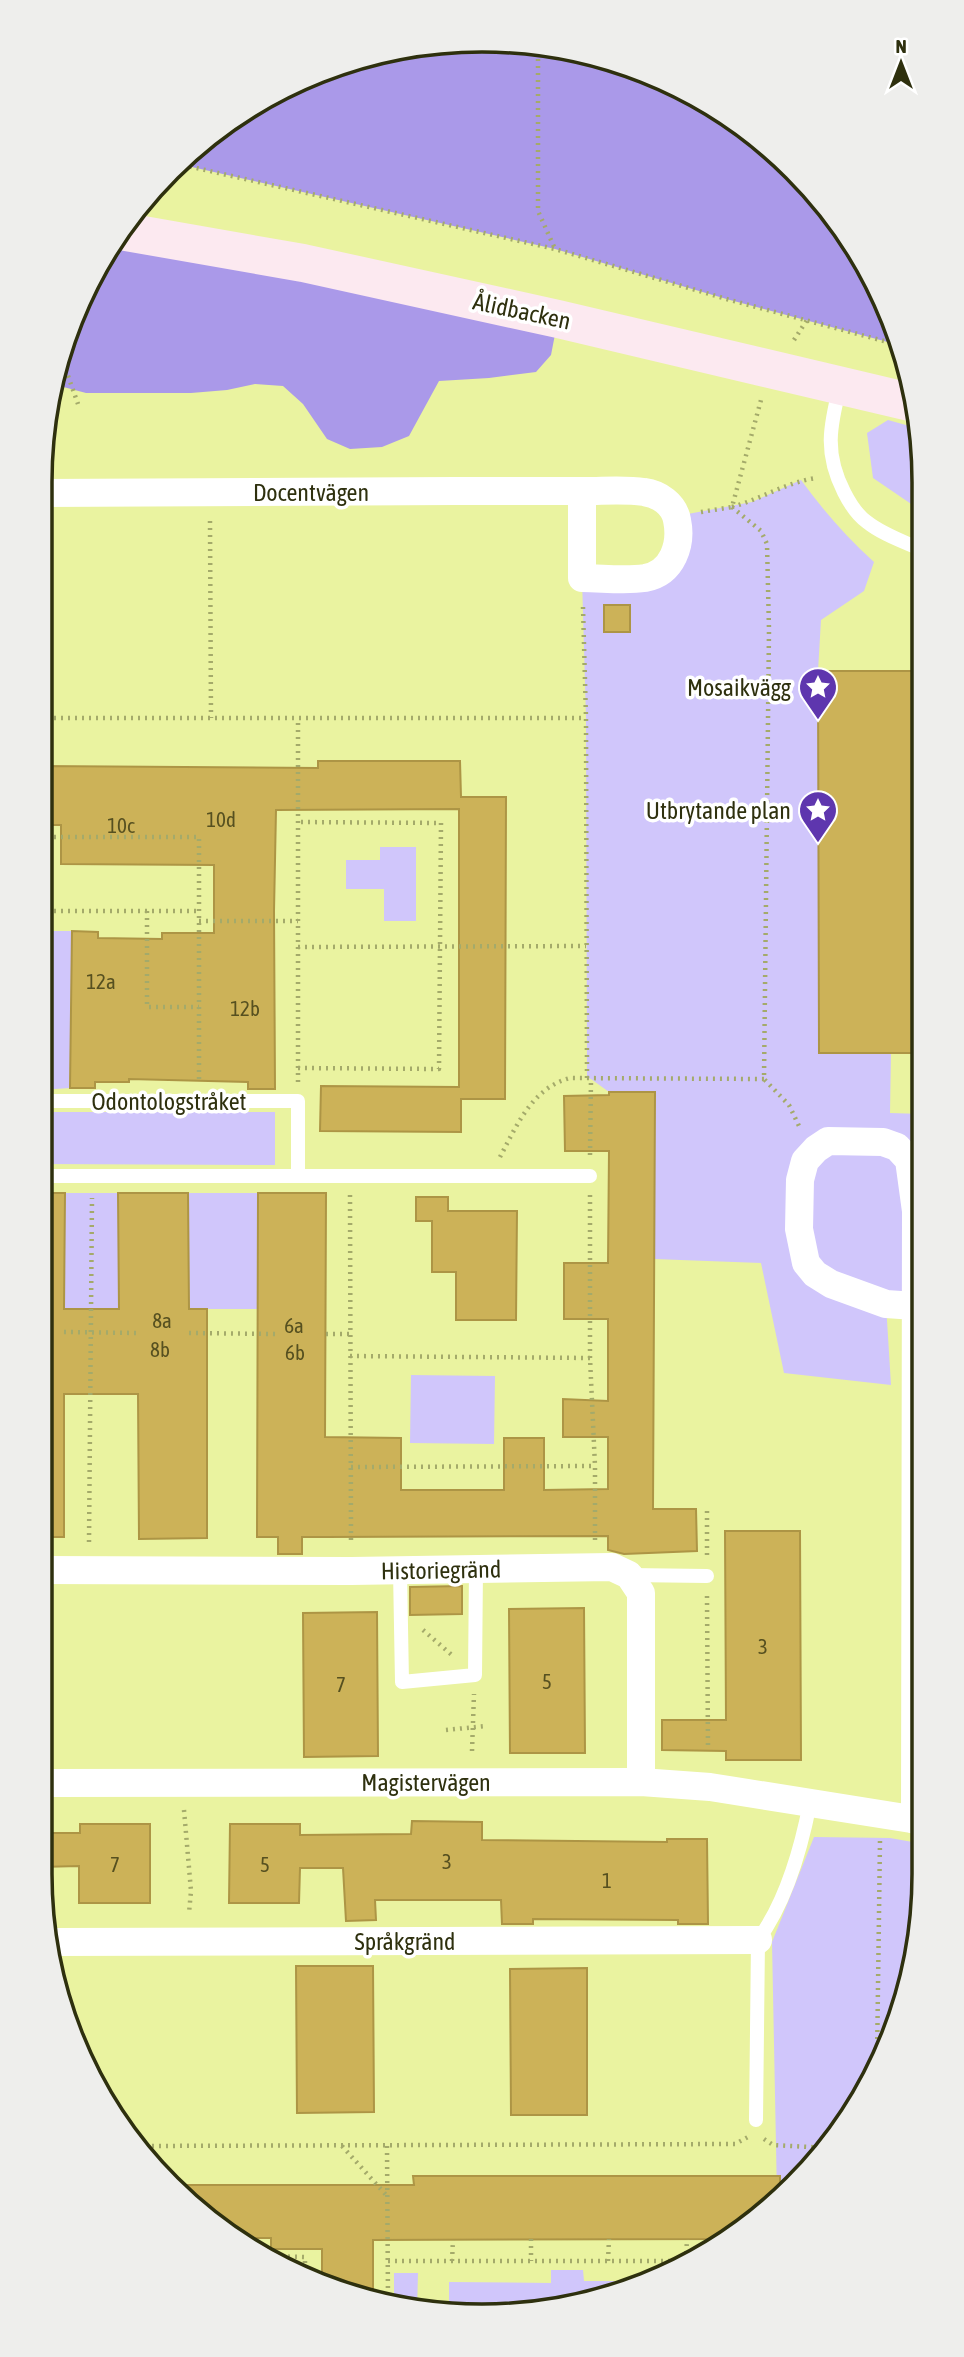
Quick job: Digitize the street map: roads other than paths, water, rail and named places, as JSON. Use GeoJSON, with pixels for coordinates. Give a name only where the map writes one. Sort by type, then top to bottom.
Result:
{"type":"FeatureCollection","features":[{"type":"Feature","properties":{"kind":"main road","name":"Ålidbacken"},"geometry":{"type":"LineString","coordinates":[[132,233],[303,263],[903,400]]}},
{"type":"Feature","properties":{"kind":"street","name":"Docentvägen"},"geometry":{"type":"LineString","coordinates":[[52,493],[210,492],[582,491],[642,491],[656,495],[670,505],[677,516],[680,534],[678,549],[671,561],[661,571],[647,578],[582,578],[582,491]]}},
{"type":"Feature","properties":{"kind":"street"},"geometry":{"type":"LineString","coordinates":[[912,1182],[909,1160],[897,1147],[883,1142],[828,1141],[805,1161],[799,1189],[799,1229],[806,1263],[815,1274],[831,1284],[886,1304],[912,1306]]}},
{"type":"Feature","properties":{"kind":"street","name":"Historiegränd"},"geometry":{"type":"LineString","coordinates":[[52,1570],[351,1571],[595,1566],[612,1567],[629,1575]]}},
{"type":"Feature","properties":{"kind":"street"},"geometry":{"type":"LineString","coordinates":[[629,1575],[641,1593],[641,1782]]}},
{"type":"Feature","properties":{"kind":"street","name":"Magistervägen"},"geometry":{"type":"LineString","coordinates":[[52,1783],[641,1782],[710,1787],[912,1820]]}},
{"type":"Feature","properties":{"kind":"street","name":"Språkgränd"},"geometry":{"type":"LineString","coordinates":[[58,1942],[758,1940]]}},
{"type":"Feature","properties":{"kind":"lane"},"geometry":{"type":"LineString","coordinates":[[840,384],[830,426],[830,449],[835,475],[848,501],[865,521],[912,546]]}},
{"type":"Feature","properties":{"kind":"lane","name":"Odontologstråket"},"geometry":{"type":"LineString","coordinates":[[52,1101],[298,1101],[298,1176]]}},
{"type":"Feature","properties":{"kind":"lane"},"geometry":{"type":"LineString","coordinates":[[52,1176],[590,1176]]}},
{"type":"Feature","properties":{"kind":"lane"},"geometry":{"type":"LineString","coordinates":[[400,1570],[402,1682],[475,1675],[477,1569]]}},
{"type":"Feature","properties":{"kind":"lane"},"geometry":{"type":"LineString","coordinates":[[629,1575],[707,1576]]}},
{"type":"Feature","properties":{"kind":"lane"},"geometry":{"type":"LineString","coordinates":[[755,2125],[758,1940],[769,1926],[788,1882],[805,1829],[810,1803]]}},
{"type":"Feature","properties":{"kind":"place","name":"Mosaikvägg"},"geometry":{"type":"Point","coordinates":[818,721]}},
{"type":"Feature","properties":{"kind":"place","name":"Utbrytande plan"},"geometry":{"type":"Point","coordinates":[818,844]}}]}
